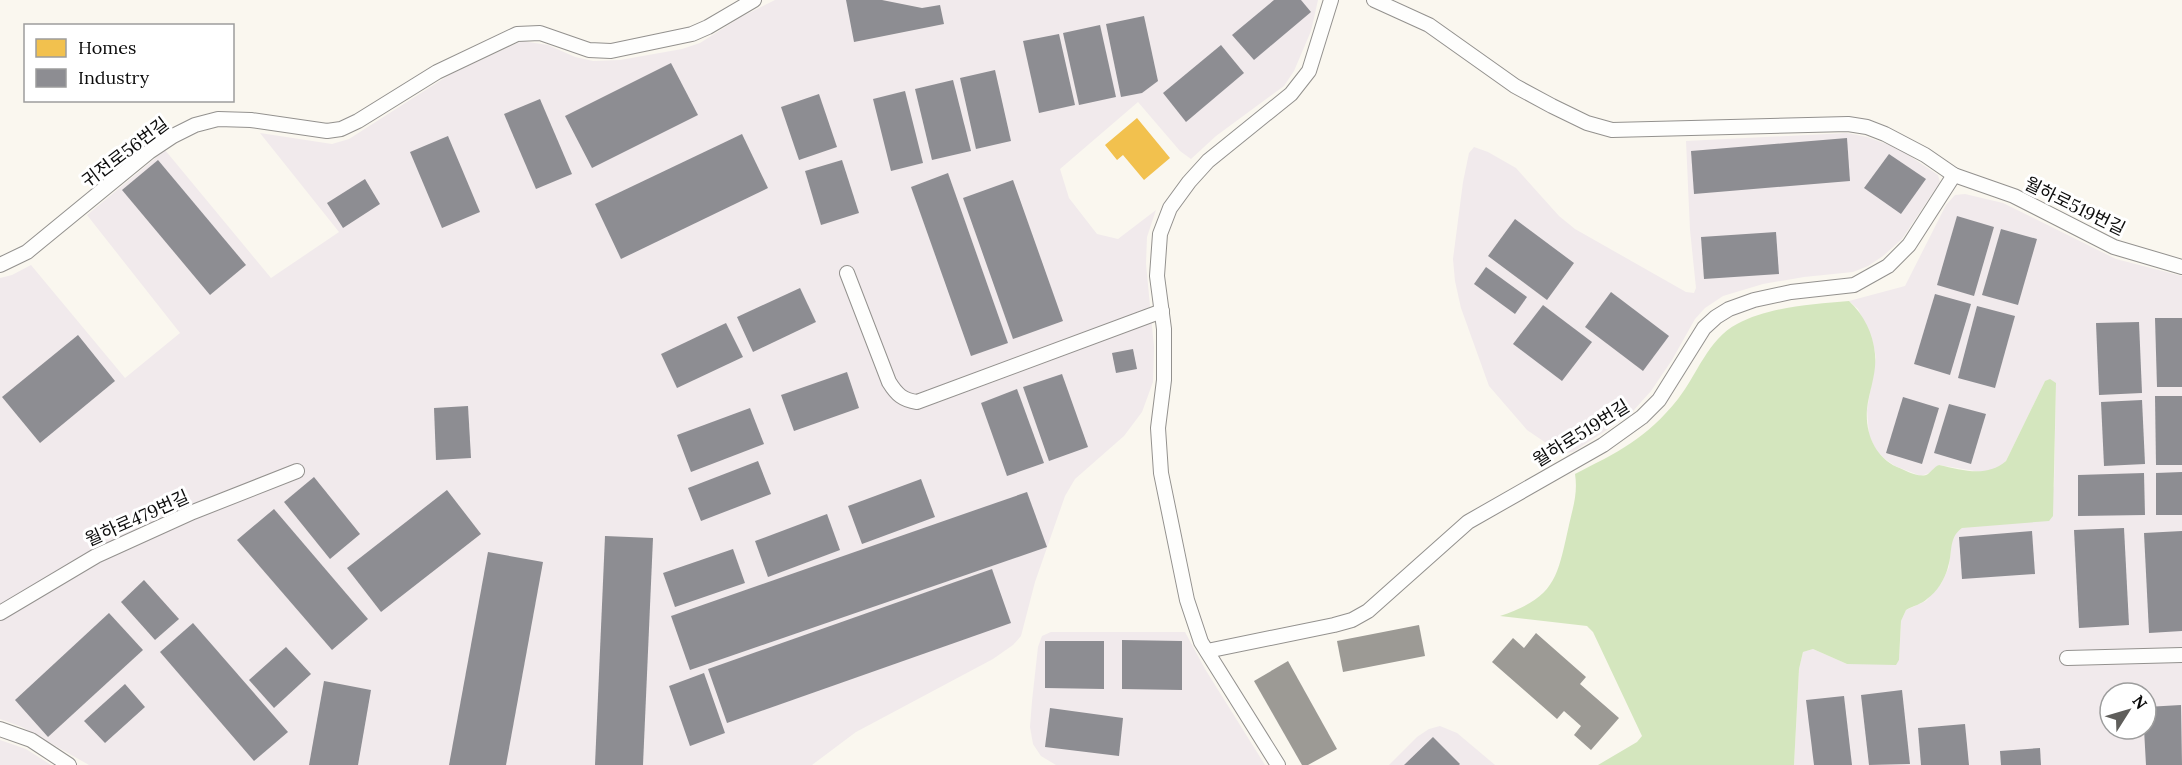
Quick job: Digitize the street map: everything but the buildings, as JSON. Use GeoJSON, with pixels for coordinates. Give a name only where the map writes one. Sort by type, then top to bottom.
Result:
{"type":"FeatureCollection","features":[{"type":"Feature","properties":{"kind":"lane","name":"귀전로56번길"},"geometry":{"type":"LineString","coordinates":[[0,265],[27,252],[149,152],[195,125],[218,119],[251,120],[327,131],[341,129],[358,121],[437,72],[517,34],[540,33],[589,50],[611,51],[692,34],[754,0]]}},
{"type":"Feature","properties":{"kind":"lane"},"geometry":{"type":"LineString","coordinates":[[1278,765],[1201,642],[1187,600],[1161,473],[1158,428],[1164,381],[1164,329],[1157,276],[1160,234],[1170,208],[1208,161],[1291,94],[1309,71],[1331,0]]}},
{"type":"Feature","properties":{"kind":"lane","name":"월하로519번길"},"geometry":{"type":"LineString","coordinates":[[1374,0],[1429,25],[1524,91],[1587,123],[1612,130],[1848,124],[1868,127],[1925,155],[1954,175],[2014,196],[2114,247],[2182,267]]}},
{"type":"Feature","properties":{"kind":"lane","name":"월하로519번길"},"geometry":{"type":"LineString","coordinates":[[1206,651],[1334,625],[1352,620],[1368,611],[1468,522],[1603,445],[1642,417],[1659,400],[1704,328],[1716,317],[1729,309],[1754,300],[1791,292],[1854,285],[1888,266],[1909,245],[1954,175]]}},
{"type":"Feature","properties":{"kind":"lane"},"geometry":{"type":"LineString","coordinates":[[847,273],[889,382],[896,394],[906,400],[917,402],[1162,311]]}},
{"type":"Feature","properties":{"kind":"lane","name":"월하로479번길"},"geometry":{"type":"LineString","coordinates":[[0,613],[96,555],[193,512],[297,471]]}},
{"type":"Feature","properties":{"kind":"lane"},"geometry":{"type":"LineString","coordinates":[[2067,658],[2182,656]]}},
{"type":"Feature","properties":{"kind":"lane"},"geometry":{"type":"LineString","coordinates":[[0,729],[31,740],[69,765]]}},
{"type":"Feature","properties":{"kind":"shaded area"},"geometry":{"type":"Polygon","coordinates":[[[775,0],[1318,0],[1311,31],[1294,71],[1284,86],[1216,136],[1191,159],[1180,151],[1138,102],[1060,169],[1069,198],[1097,234],[1118,239],[1156,210],[1147,237],[1146,264],[1154,347],[1153,382],[1142,412],[1124,436],[1075,479],[1065,496],[1035,582],[1021,636],[1013,645],[993,659],[856,732],[812,765],[89,765],[22,727],[0,719],[0,278],[12,275],[31,265],[125,378],[180,333],[87,215],[165,150],[271,278],[339,232],[260,133],[332,144],[349,139],[449,75],[522,41],[548,45],[575,57],[593,61],[620,60],[682,49],[700,43],[741,17],[775,0]]]}},
{"type":"Feature","properties":{"kind":"shaded area"},"geometry":{"type":"Polygon","coordinates":[[[1847,133],[1867,137],[1898,148],[1938,175],[1940,182],[1902,239],[1883,256],[1853,272],[1763,284],[1723,296],[1705,308],[1695,319],[1672,360],[1651,391],[1633,411],[1573,452],[1564,453],[1527,430],[1489,386],[1461,308],[1453,259],[1463,182],[1469,153],[1474,147],[1516,168],[1559,216],[1575,229],[1686,292],[1694,293],[1696,288],[1690,230],[1686,141],[1847,133]]]}},
{"type":"Feature","properties":{"kind":"shaded area"},"geometry":{"type":"Polygon","coordinates":[[[1965,194],[2003,203],[2116,259],[2182,276],[2182,765],[1794,765],[1799,669],[1803,652],[1813,649],[1847,664],[1896,664],[1899,660],[1901,621],[1906,610],[1926,601],[1941,584],[1949,567],[1952,538],[1956,533],[1962,528],[2054,487],[2056,383],[2045,381],[2006,461],[1996,470],[1981,472],[1939,465],[1921,476],[1895,466],[1885,459],[1876,450],[1869,435],[1867,410],[1876,357],[1872,339],[1858,309],[1849,301],[1905,286],[1946,205],[1955,195],[1965,194]]]}},
{"type":"Feature","properties":{"kind":"shaded area"},"geometry":{"type":"Polygon","coordinates":[[[1051,632],[1185,632],[1205,669],[1265,765],[1056,765],[1041,756],[1033,744],[1030,727],[1032,701],[1038,647],[1042,636],[1051,632]]]}},
{"type":"Feature","properties":{"kind":"shaded area"},"geometry":{"type":"Polygon","coordinates":[[[1440,726],[1457,733],[1495,765],[1389,765],[1417,737],[1429,729],[1440,726]]]}},
{"type":"Feature","properties":{"kind":"shaded area"},"geometry":{"type":"Polygon","coordinates":[[[0,740],[26,749],[51,765],[0,765],[0,740]]]}},
{"type":"Feature","properties":{"kind":"green space"},"geometry":{"type":"Polygon","coordinates":[[[1849,301],[1867,325],[1874,346],[1875,368],[1867,409],[1870,435],[1877,451],[1889,463],[1908,472],[1925,475],[1939,465],[1974,471],[1990,470],[1998,466],[2006,461],[2045,381],[2050,379],[2056,383],[2053,516],[2049,521],[1962,528],[1953,541],[1947,572],[1940,585],[1925,601],[1906,610],[1901,621],[1899,660],[1896,665],[1847,664],[1813,649],[1803,652],[1799,669],[1794,765],[1598,765],[1637,742],[1642,736],[1593,632],[1587,626],[1500,616],[1533,601],[1543,593],[1557,572],[1573,506],[1576,487],[1575,474],[1643,435],[1678,399],[1718,339],[1737,324],[1777,310],[1849,301]]]}}]}
